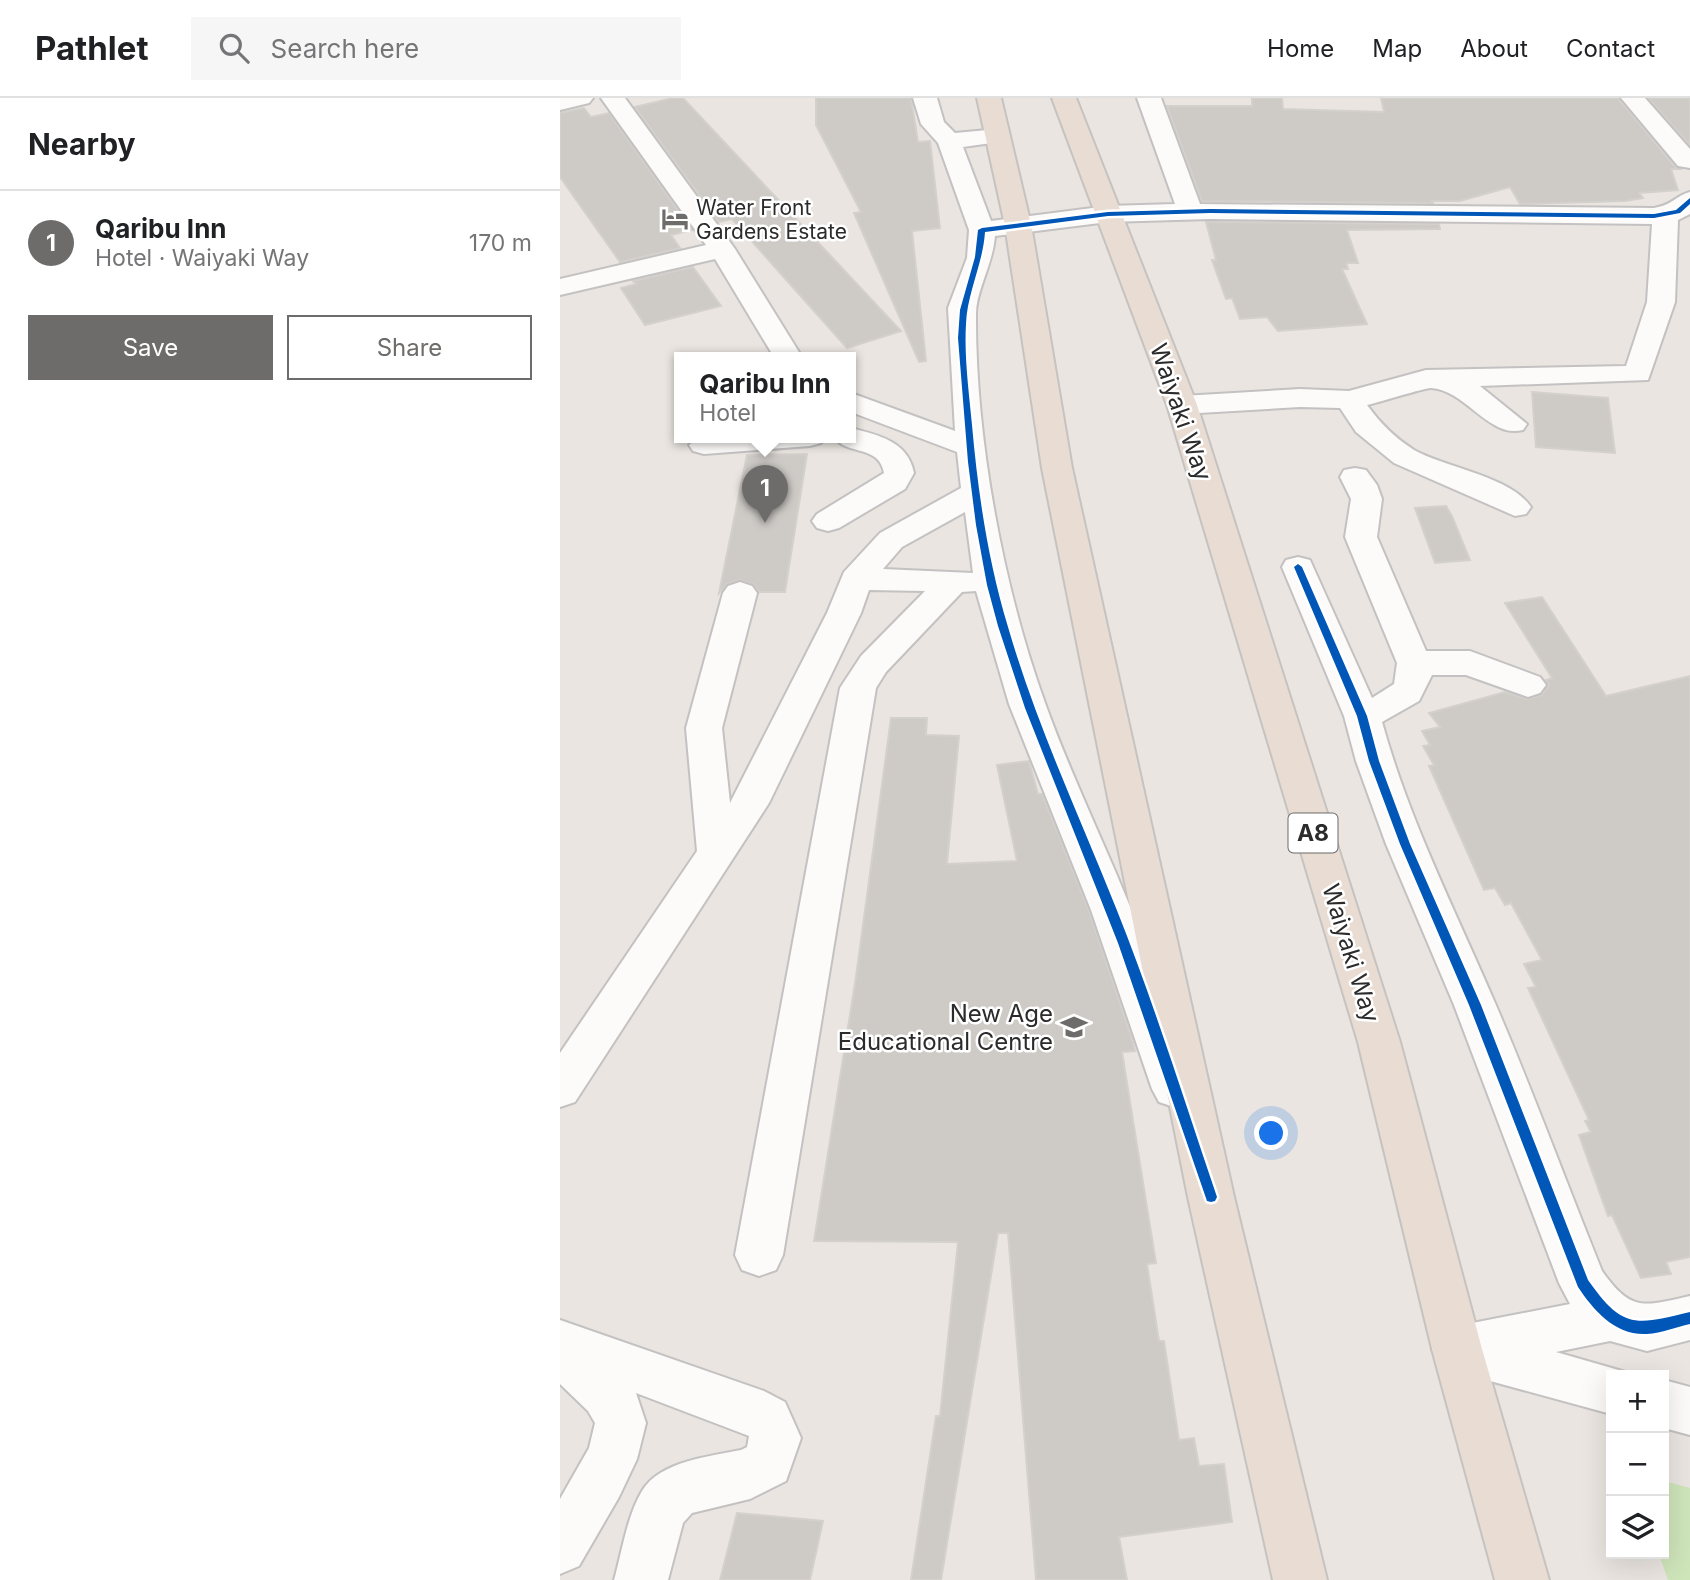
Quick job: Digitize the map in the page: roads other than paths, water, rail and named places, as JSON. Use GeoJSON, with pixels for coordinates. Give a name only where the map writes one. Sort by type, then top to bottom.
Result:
{"type":"FeatureCollection","features":[{"type":"Feature","properties":{"kind":"highway"},"geometry":{"type":"LineString","coordinates":[[989,98],[998,136],[1000,227],[1057,468],[1211,1197],[1300,1580]]}},
{"type":"Feature","properties":{"kind":"highway","name":"Waiyaki Way"},"geometry":{"type":"LineString","coordinates":[[1064,98],[1182,405],[1379,1042],[1457,1349],[1522,1580]]}},
{"type":"Feature","properties":{"kind":"street"},"geometry":{"type":"LineString","coordinates":[[560,103],[581,98]]}},
{"type":"Feature","properties":{"kind":"street"},"geometry":{"type":"LineString","coordinates":[[613,98],[722,249],[785,352]]}},
{"type":"Feature","properties":{"kind":"street"},"geometry":{"type":"LineString","coordinates":[[925,98],[933,124],[948,141],[1000,227]]}},
{"type":"Feature","properties":{"kind":"street"},"geometry":{"type":"LineString","coordinates":[[1149,98],[1190,212]]}},
{"type":"Feature","properties":{"kind":"street"},"geometry":{"type":"LineString","coordinates":[[1633,98],[1689,162]]}},
{"type":"Feature","properties":{"kind":"street"},"geometry":{"type":"LineString","coordinates":[[948,141],[998,136]]}},
{"type":"Feature","properties":{"kind":"street"},"geometry":{"type":"LineString","coordinates":[[1000,227],[1108,215],[1190,212],[1665,215],[1678,212],[1690,200]]}},
{"type":"Feature","properties":{"kind":"street"},"geometry":{"type":"LineString","coordinates":[[1182,405],[1300,398],[1349,400],[1393,391],[1422,380],[1638,374],[1661,302],[1665,215]]}},
{"type":"Feature","properties":{"kind":"street"},"geometry":{"type":"LineString","coordinates":[[1000,227],[980,258],[962,308],[971,447],[977,492],[973,583],[1027,704],[1111,910],[1211,1197]]}},
{"type":"Feature","properties":{"kind":"street"},"geometry":{"type":"LineString","coordinates":[[560,287],[722,249]]}},
{"type":"Feature","properties":{"kind":"street"},"geometry":{"type":"LineString","coordinates":[[1422,380],[1448,383],[1474,394],[1512,424]]}},
{"type":"Feature","properties":{"kind":"street"},"geometry":{"type":"LineString","coordinates":[[1349,400],[1375,438],[1399,456],[1432,470],[1482,485],[1515,507]]}},
{"type":"Feature","properties":{"kind":"street"},"geometry":{"type":"LineString","coordinates":[[856,404],[971,447]]}},
{"type":"Feature","properties":{"kind":"street"},"geometry":{"type":"LineString","coordinates":[[828,521],[894,482],[899,473],[894,457],[884,449],[856,439]]}},
{"type":"Feature","properties":{"kind":"street"},"geometry":{"type":"LineString","coordinates":[[704,445],[725,443]]}},
{"type":"Feature","properties":{"kind":"street"},"geometry":{"type":"LineString","coordinates":[[1355,477],[1365,487],[1368,498],[1360,524],[1361,537],[1414,663],[1413,687],[1402,697],[1362,716]]}},
{"type":"Feature","properties":{"kind":"street"},"geometry":{"type":"LineString","coordinates":[[560,1089],[756,794],[783,732],[844,614],[856,579],[891,540],[977,492]]}},
{"type":"Feature","properties":{"kind":"street"},"geometry":{"type":"LineString","coordinates":[[1298,567],[1362,716],[1374,761],[1405,844],[1455,955],[1583,1283],[1596,1303],[1613,1318],[1645,1329],[1690,1318]]}},
{"type":"Feature","properties":{"kind":"street"},"geometry":{"type":"LineString","coordinates":[[856,579],[973,583]]}},
{"type":"Feature","properties":{"kind":"street"},"geometry":{"type":"LineString","coordinates":[[759,1255],[858,688],[873,664],[973,583]]}},
{"type":"Feature","properties":{"kind":"street"},"geometry":{"type":"LineString","coordinates":[[717,855],[704,728],[740,593]]}},
{"type":"Feature","properties":{"kind":"street"},"geometry":{"type":"LineString","coordinates":[[1414,663],[1470,663],[1528,685]]}},
{"type":"Feature","properties":{"kind":"street"},"geometry":{"type":"LineString","coordinates":[[1457,1349],[1613,1318]]}},
{"type":"Feature","properties":{"kind":"street"},"geometry":{"type":"LineString","coordinates":[[560,1343],[746,1408],[767,1419],[775,1438],[768,1463],[750,1474],[695,1485],[674,1495],[661,1508],[642,1580]]}},
{"type":"Feature","properties":{"kind":"street"},"geometry":{"type":"LineString","coordinates":[[1457,1349],[1606,1389]]}},
{"type":"Feature","properties":{"kind":"street"},"geometry":{"type":"LineString","coordinates":[[560,1352],[619,1411],[621,1424],[620,1436],[591,1497],[560,1547]]}},
{"type":"Feature","properties":{"kind":"street"},"geometry":{"type":"LineString","coordinates":[[1669,1405],[1690,1411]]}},
{"type":"Feature","properties":{"kind":"place","name":"Water Front Gardens Estate"},"geometry":{"type":"Point","coordinates":[675,219]}},
{"type":"Feature","properties":{"kind":"place","name":"Qaribu Inn"},"geometry":{"type":"Point","coordinates":[765,523]}},
{"type":"Feature","properties":{"kind":"place","name":"New Age Educational Centre"},"geometry":{"type":"Point","coordinates":[1074,1027]}}]}
